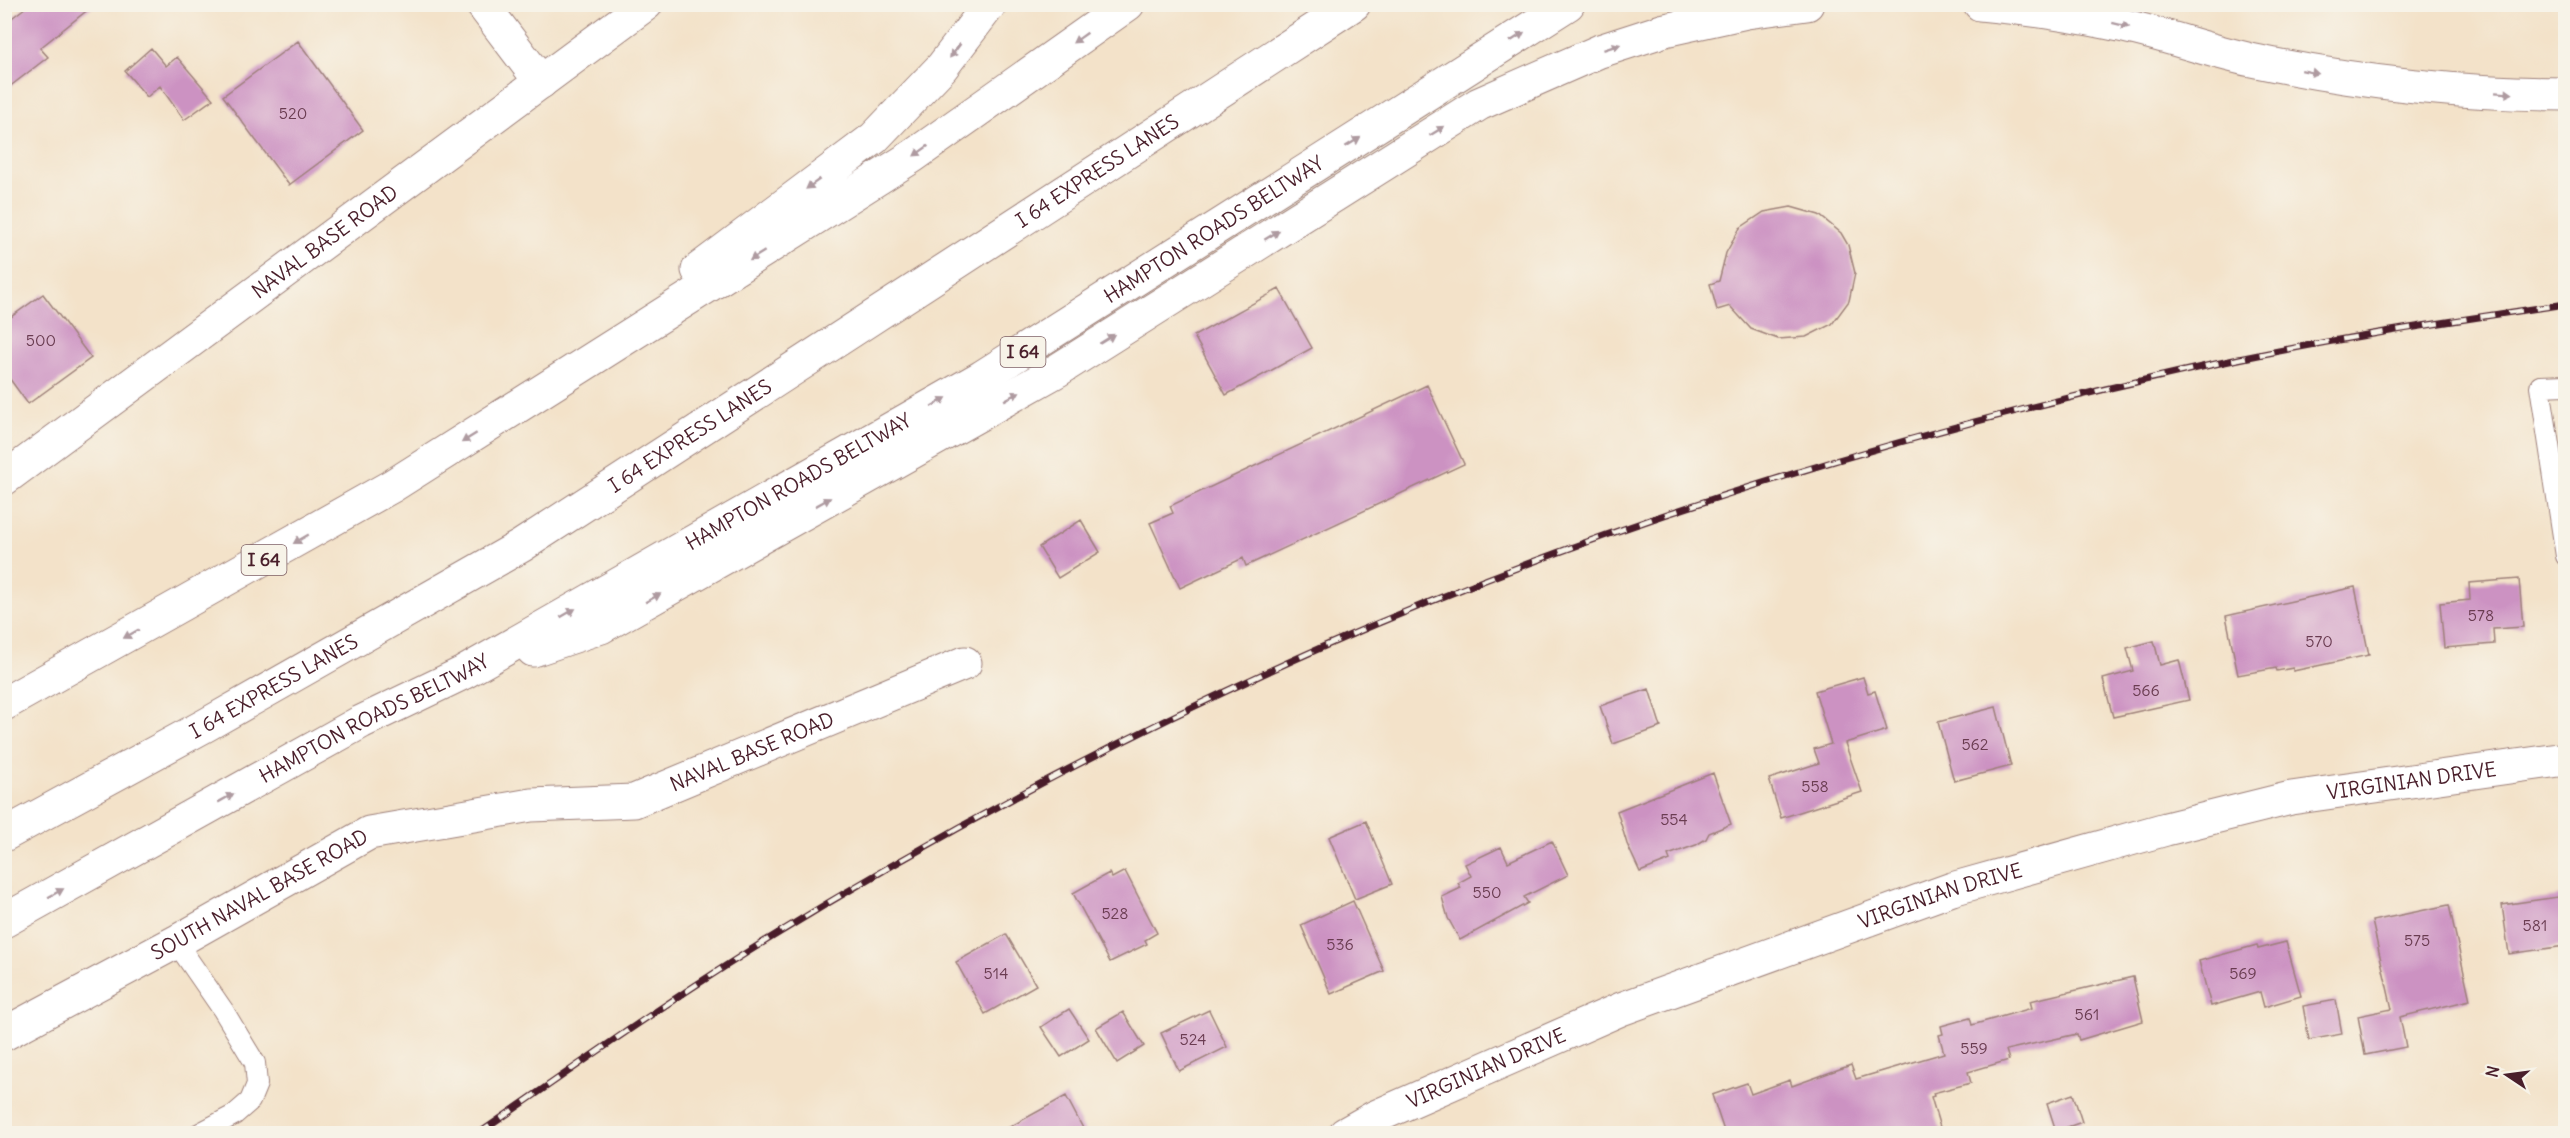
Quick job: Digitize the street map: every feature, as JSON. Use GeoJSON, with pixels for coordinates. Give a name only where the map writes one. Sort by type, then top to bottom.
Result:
{"type":"FeatureCollection","features":[{"type":"Feature","properties":{"kind":"main road"},"geometry":{"type":"LineString","coordinates":[[482,4],[541,82]]}},
{"type":"Feature","properties":{"kind":"main road","name":"NAVAL BASE ROAD"},"geometry":{"type":"LineString","coordinates":[[4,479],[646,4]]}},
{"type":"Feature","properties":{"kind":"main road"},"geometry":{"type":"LineString","coordinates":[[518,407],[874,138],[942,67],[990,4]]}},
{"type":"Feature","properties":{"kind":"main road","name":"I 64"},"geometry":{"type":"LineString","coordinates":[[4,704],[292,544],[518,407],[914,156],[1128,4]]}},
{"type":"Feature","properties":{"kind":"main road","name":"I 64 EXPRESS LANES"},"geometry":{"type":"LineString","coordinates":[[4,835],[216,720],[521,546],[1354,4]]}},
{"type":"Feature","properties":{"kind":"main road","name":"HAMPTON ROADS BELTWAY"},"geometry":{"type":"LineString","coordinates":[[4,921],[361,722],[463,673],[982,377],[1568,4]]}},
{"type":"Feature","properties":{"kind":"main road"},"geometry":{"type":"LineString","coordinates":[[463,673],[601,627],[621,616],[1058,370],[1479,104],[1600,51],[1665,30],[1747,12],[1807,4]]}},
{"type":"Feature","properties":{"kind":"main road"},"geometry":{"type":"LineString","coordinates":[[1980,4],[2025,8],[2116,24],[2248,59],[2327,76],[2413,87],[2514,94],[2565,94]]}},
{"type":"Feature","properties":{"kind":"main road","name":"NAVAL BASE ROAD"},"geometry":{"type":"LineString","coordinates":[[531,805],[634,801],[965,663]]}},
{"type":"Feature","properties":{"kind":"main road","name":"VIRGINIAN DRIVE"},"geometry":{"type":"LineString","coordinates":[[1345,1134],[1375,1118],[1621,1008],[1952,889],[2166,829],[2291,798],[2565,759]]}},
{"type":"Feature","properties":{"kind":"main road","name":"SOUTH NAVAL BASE ROAD"},"geometry":{"type":"LineString","coordinates":[[4,1034],[176,942],[369,833],[531,805]]}},
{"type":"Feature","properties":{"kind":"lane"},"geometry":{"type":"LineString","coordinates":[[2565,385],[2541,386],[2565,556]]}},
{"type":"Feature","properties":{"kind":"lane"},"geometry":{"type":"LineString","coordinates":[[176,942],[223,1010],[255,1063],[257,1084],[250,1101],[234,1115],[198,1134]]}},
{"type":"Feature","properties":{"kind":"building"},"geometry":{"type":"Polygon","coordinates":[[[30,4],[95,4],[40,48],[48,57],[4,91],[4,24],[30,4]]]}},
{"type":"Feature","properties":{"kind":"building"},"geometry":{"type":"Polygon","coordinates":[[[298,41],[363,130],[289,185],[223,96],[298,41]]]}},
{"type":"Feature","properties":{"kind":"building"},"geometry":{"type":"Polygon","coordinates":[[[151,48],[166,66],[177,57],[213,99],[184,120],[160,86],[147,97],[125,71],[151,48]]]}},
{"type":"Feature","properties":{"kind":"building"},"geometry":{"type":"Polygon","coordinates":[[[1791,207],[1819,215],[1841,233],[1848,245],[1855,273],[1849,301],[1832,324],[1806,337],[1778,339],[1751,329],[1730,306],[1717,310],[1710,284],[1719,281],[1726,253],[1740,228],[1764,212],[1791,207]]]}},
{"type":"Feature","properties":{"kind":"building"},"geometry":{"type":"Polygon","coordinates":[[[1279,289],[1312,348],[1226,395],[1194,336],[1279,289]]]}},
{"type":"Feature","properties":{"kind":"building"},"geometry":{"type":"Polygon","coordinates":[[[43,294],[91,358],[28,404],[4,371],[4,322],[43,294]]]}},
{"type":"Feature","properties":{"kind":"building"},"geometry":{"type":"Polygon","coordinates":[[[1427,385],[1464,464],[1246,566],[1243,558],[1180,588],[1150,523],[1173,513],[1170,506],[1427,385]]]}},
{"type":"Feature","properties":{"kind":"building"},"geometry":{"type":"Polygon","coordinates":[[[1081,520],[1100,552],[1058,578],[1039,547],[1081,520]]]}},
{"type":"Feature","properties":{"kind":"building"},"geometry":{"type":"Polygon","coordinates":[[[2519,579],[2523,627],[2493,629],[2494,644],[2444,648],[2440,603],[2470,600],[2469,583],[2519,579]]]}},
{"type":"Feature","properties":{"kind":"building"},"geometry":{"type":"Polygon","coordinates":[[[2355,587],[2369,655],[2293,671],[2293,668],[2277,671],[2276,668],[2238,675],[2226,616],[2355,587]]]}},
{"type":"Feature","properties":{"kind":"building"},"geometry":{"type":"Polygon","coordinates":[[[2154,641],[2160,665],[2179,660],[2189,700],[2113,717],[2103,679],[2133,671],[2127,648],[2154,641]]]}},
{"type":"Feature","properties":{"kind":"building"},"geometry":{"type":"Polygon","coordinates":[[[1863,677],[1868,693],[1875,691],[1887,730],[1845,743],[1862,792],[1781,818],[1769,779],[1819,763],[1814,749],[1831,744],[1815,691],[1863,677]]]}},
{"type":"Feature","properties":{"kind":"building"},"geometry":{"type":"Polygon","coordinates":[[[1649,689],[1661,727],[1613,744],[1600,706],[1649,689]]]}},
{"type":"Feature","properties":{"kind":"building"},"geometry":{"type":"Polygon","coordinates":[[[1996,707],[2011,766],[1954,781],[1938,722],[1996,707]]]}},
{"type":"Feature","properties":{"kind":"building"},"geometry":{"type":"Polygon","coordinates":[[[1713,773],[1731,824],[1709,833],[1706,839],[1696,845],[1668,855],[1670,860],[1640,872],[1627,844],[1617,811],[1713,773]]]}},
{"type":"Feature","properties":{"kind":"building"},"geometry":{"type":"Polygon","coordinates":[[[1366,821],[1392,884],[1355,899],[1329,837],[1366,821]]]}},
{"type":"Feature","properties":{"kind":"building"},"geometry":{"type":"Polygon","coordinates":[[[1552,841],[1568,875],[1524,897],[1528,903],[1460,940],[1448,918],[1442,897],[1461,888],[1458,883],[1471,876],[1465,864],[1501,847],[1508,862],[1552,841]]]}},
{"type":"Feature","properties":{"kind":"building"},"geometry":{"type":"Polygon","coordinates":[[[1125,871],[1157,933],[1145,940],[1147,944],[1110,962],[1073,893],[1109,873],[1112,878],[1125,871]]]}},
{"type":"Feature","properties":{"kind":"building"},"geometry":{"type":"Polygon","coordinates":[[[2565,896],[2565,946],[2509,954],[2502,905],[2565,896]]]}},
{"type":"Feature","properties":{"kind":"building"},"geometry":{"type":"Polygon","coordinates":[[[1353,901],[1384,971],[1331,994],[1301,925],[1353,901]]]}},
{"type":"Feature","properties":{"kind":"building"},"geometry":{"type":"Polygon","coordinates":[[[2449,905],[2470,1000],[2400,1017],[2406,1047],[2365,1055],[2358,1016],[2392,1009],[2372,921],[2449,905]]]}},
{"type":"Feature","properties":{"kind":"building"},"geometry":{"type":"Polygon","coordinates":[[[1006,934],[1036,985],[985,1014],[956,962],[1006,934]]]}},
{"type":"Feature","properties":{"kind":"building"},"geometry":{"type":"Polygon","coordinates":[[[2286,942],[2301,996],[2264,1007],[2260,992],[2211,1006],[2199,961],[2257,945],[2258,949],[2286,942]]]}},
{"type":"Feature","properties":{"kind":"building"},"geometry":{"type":"Polygon","coordinates":[[[2133,977],[2143,1021],[2079,1040],[2077,1034],[2006,1050],[2009,1060],[1968,1072],[1971,1083],[1933,1093],[1934,1096],[1931,1097],[1942,1134],[1725,1134],[1712,1095],[1747,1083],[1751,1094],[1790,1080],[1792,1086],[1851,1065],[1856,1079],[1944,1053],[1939,1035],[1943,1034],[1941,1026],[1970,1018],[1972,1025],[2032,1008],[2030,1001],[2133,977]]]}},
{"type":"Feature","properties":{"kind":"building"},"geometry":{"type":"Polygon","coordinates":[[[2336,1000],[2342,1034],[2309,1040],[2303,1006],[2336,1000]]]}},
{"type":"Feature","properties":{"kind":"building"},"geometry":{"type":"Polygon","coordinates":[[[1069,1009],[1089,1039],[1061,1057],[1041,1027],[1069,1009]]]}},
{"type":"Feature","properties":{"kind":"building"},"geometry":{"type":"Polygon","coordinates":[[[1209,1010],[1227,1047],[1179,1071],[1161,1033],[1209,1010]]]}},
{"type":"Feature","properties":{"kind":"building"},"geometry":{"type":"Polygon","coordinates":[[[1123,1012],[1144,1046],[1117,1063],[1096,1028],[1123,1012]]]}},
{"type":"Feature","properties":{"kind":"building"},"geometry":{"type":"Polygon","coordinates":[[[2073,1094],[2082,1122],[2056,1131],[2047,1103],[2073,1094]]]}},
{"type":"Feature","properties":{"kind":"building"},"geometry":{"type":"Polygon","coordinates":[[[1066,1096],[1086,1134],[997,1134],[1066,1096]]]}},
{"type":"Feature","properties":{"kind":"railway"},"geometry":{"type":"LineString","coordinates":[[478,1134],[726,966],[899,861],[1040,784],[1182,712],[1327,645],[1431,601],[1536,561],[1749,487],[1965,424],[2184,371],[2279,351],[2566,304]]}}]}
